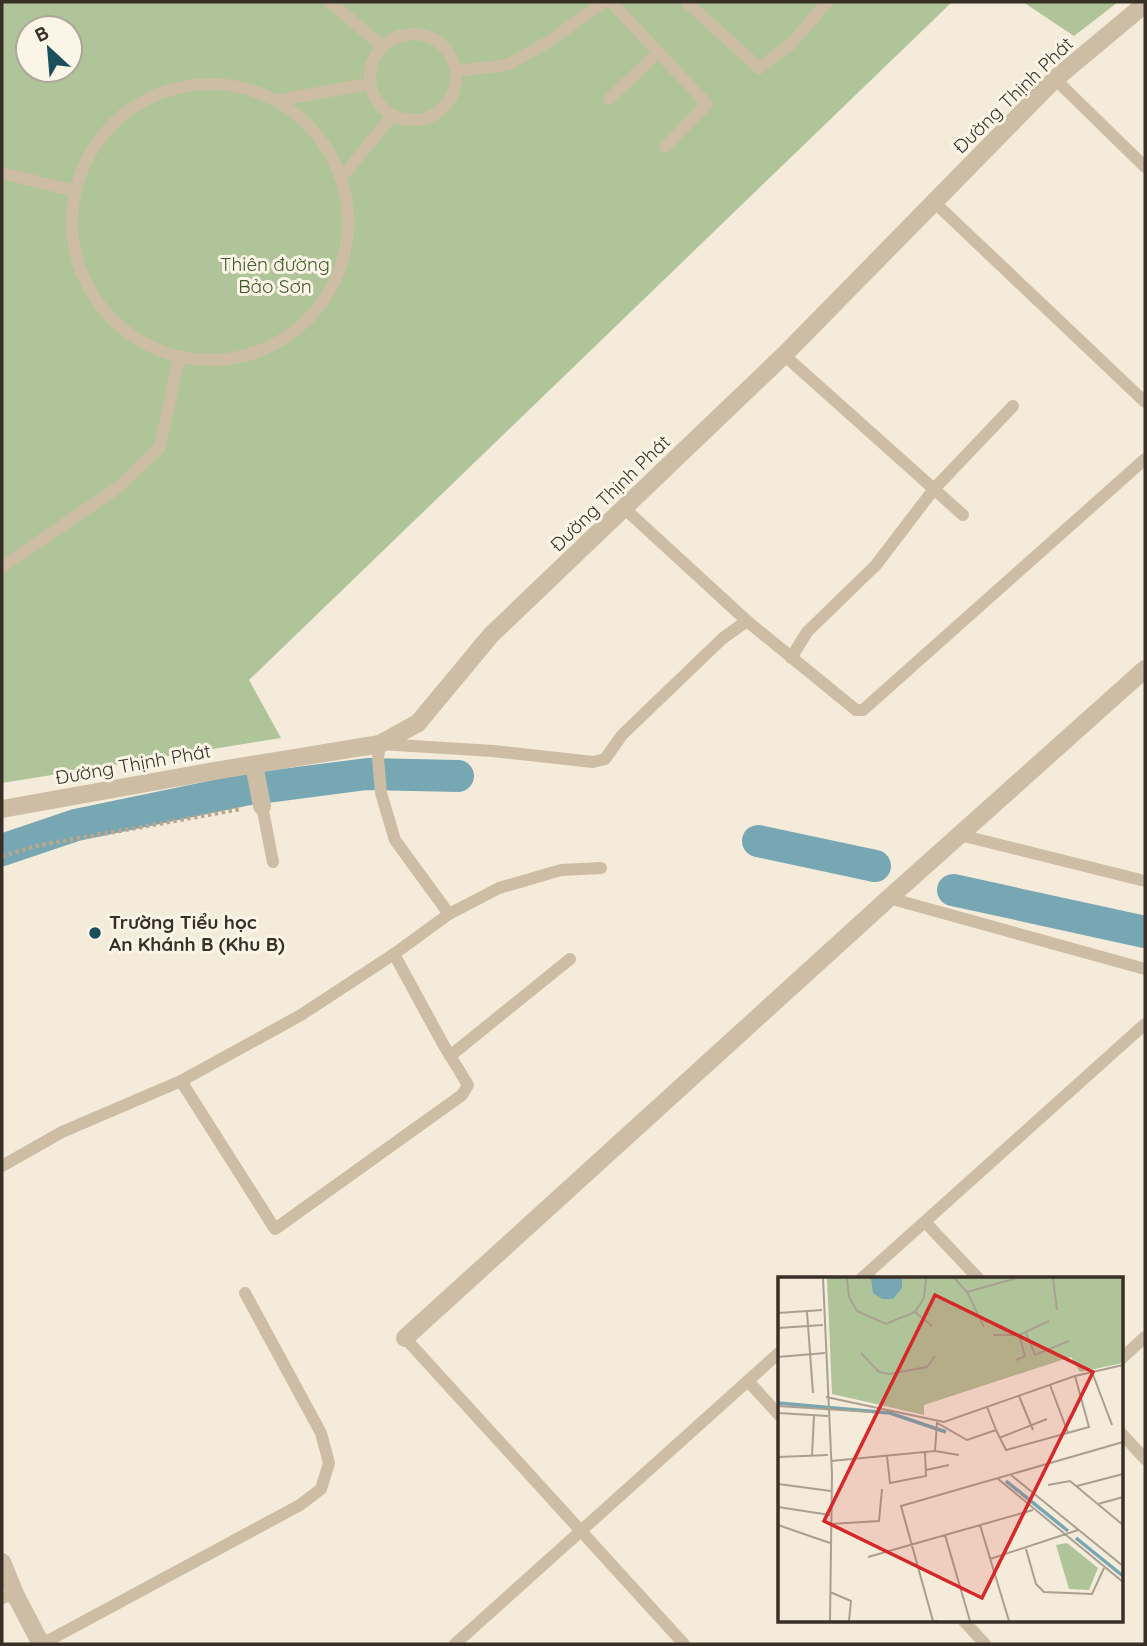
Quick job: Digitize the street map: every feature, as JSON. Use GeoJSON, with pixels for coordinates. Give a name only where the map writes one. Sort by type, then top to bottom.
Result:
{"type":"FeatureCollection","features":[{"type":"Feature","properties":{"kind":"street","name":"Đường Thịnh Phát"},"geometry":{"type":"LineString","coordinates":[[2,809],[214,771],[255,770],[379,751],[418,723],[491,635],[784,355],[1055,79],[1144,7]]}},
{"type":"Feature","properties":{"kind":"street"},"geometry":{"type":"LineString","coordinates":[[405,1338],[1145,669]]}},
{"type":"Feature","properties":{"kind":"street"},"geometry":{"type":"LineString","coordinates":[[255,770],[261,803]]}},
{"type":"Feature","properties":{"kind":"street"},"geometry":{"type":"LineString","coordinates":[[2,1562],[8,1596],[41,1644]]}},
{"type":"Feature","properties":{"kind":"lane"},"geometry":{"type":"LineString","coordinates":[[330,2],[382,46]]}},
{"type":"Feature","properties":{"kind":"lane"},"geometry":{"type":"LineString","coordinates":[[456,71],[507,65],[550,41],[603,2]]}},
{"type":"Feature","properties":{"kind":"lane"},"geometry":{"type":"LineString","coordinates":[[611,2],[707,104],[665,147]]}},
{"type":"Feature","properties":{"kind":"lane"},"geometry":{"type":"LineString","coordinates":[[687,2],[759,68],[791,44],[827,2]]}},
{"type":"Feature","properties":{"kind":"lane"},"geometry":{"type":"LineString","coordinates":[[407,34],[433,38],[452,58],[456,71],[452,97],[432,116],[419,120],[392,116],[374,97],[370,83],[374,57],[382,46],[407,34]]}},
{"type":"Feature","properties":{"kind":"lane"},"geometry":{"type":"LineString","coordinates":[[609,99],[659,52]]}},
{"type":"Feature","properties":{"kind":"lane"},"geometry":{"type":"LineString","coordinates":[[1055,79],[1145,167]]}},
{"type":"Feature","properties":{"kind":"lane"},"geometry":{"type":"LineString","coordinates":[[204,83],[230,84],[255,90],[278,100],[299,115],[317,133],[332,154],[342,177],[348,202],[346,253],[325,300],[309,320],[289,336],[242,357],[216,360],[179,357],[142,343],[121,329],[103,311],[78,266],[72,216],[75,191],[83,166],[112,124],[155,95],[204,83]]}},
{"type":"Feature","properties":{"kind":"lane"},"geometry":{"type":"LineString","coordinates":[[278,100],[370,83]]}},
{"type":"Feature","properties":{"kind":"lane"},"geometry":{"type":"LineString","coordinates":[[342,177],[392,116]]}},
{"type":"Feature","properties":{"kind":"lane"},"geometry":{"type":"LineString","coordinates":[[2,173],[75,191]]}},
{"type":"Feature","properties":{"kind":"lane"},"geometry":{"type":"LineString","coordinates":[[934,202],[1145,401]]}},
{"type":"Feature","properties":{"kind":"lane"},"geometry":{"type":"LineString","coordinates":[[784,355],[963,515]]}},
{"type":"Feature","properties":{"kind":"lane"},"geometry":{"type":"LineString","coordinates":[[2,567],[120,486],[160,447],[179,357]]}},
{"type":"Feature","properties":{"kind":"lane"},"geometry":{"type":"LineString","coordinates":[[791,658],[807,632],[876,565],[934,489],[1013,405]]}},
{"type":"Feature","properties":{"kind":"lane"},"geometry":{"type":"LineString","coordinates":[[624,508],[747,621],[856,710],[863,710],[1145,459]]}},
{"type":"Feature","properties":{"kind":"lane"},"geometry":{"type":"LineString","coordinates":[[449,914],[395,840],[380,782],[379,751],[493,751],[593,762],[605,759],[622,735],[723,638],[747,621]]}},
{"type":"Feature","properties":{"kind":"lane"},"geometry":{"type":"LineString","coordinates":[[261,803],[273,862]]}},
{"type":"Feature","properties":{"kind":"lane"},"geometry":{"type":"LineString","coordinates":[[960,835],[1145,881]]}},
{"type":"Feature","properties":{"kind":"lane"},"geometry":{"type":"LineString","coordinates":[[2,1166],[62,1132],[181,1081],[301,1015],[449,914],[499,888],[561,870],[601,868]]}},
{"type":"Feature","properties":{"kind":"lane"},"geometry":{"type":"LineString","coordinates":[[889,898],[1145,969]]}},
{"type":"Feature","properties":{"kind":"lane"},"geometry":{"type":"LineString","coordinates":[[181,1081],[275,1229],[461,1095],[468,1085],[394,954]]}},
{"type":"Feature","properties":{"kind":"lane"},"geometry":{"type":"LineString","coordinates":[[450,1056],[570,959]]}},
{"type":"Feature","properties":{"kind":"lane"},"geometry":{"type":"LineString","coordinates":[[864,1277],[1145,1024]]}},
{"type":"Feature","properties":{"kind":"lane"},"geometry":{"type":"LineString","coordinates":[[925,1222],[976,1277]]}},
{"type":"Feature","properties":{"kind":"lane"},"geometry":{"type":"LineString","coordinates":[[41,1644],[300,1505],[321,1489],[329,1463],[321,1433],[246,1293]]}},
{"type":"Feature","properties":{"kind":"lane"},"geometry":{"type":"LineString","coordinates":[[1122,1358],[1145,1337]]}},
{"type":"Feature","properties":{"kind":"lane"},"geometry":{"type":"LineString","coordinates":[[405,1338],[684,1644]]}},
{"type":"Feature","properties":{"kind":"lane"},"geometry":{"type":"LineString","coordinates":[[455,1644],[778,1353]]}},
{"type":"Feature","properties":{"kind":"lane"},"geometry":{"type":"LineString","coordinates":[[748,1381],[778,1415]]}},
{"type":"Feature","properties":{"kind":"lane"},"geometry":{"type":"LineString","coordinates":[[1122,1434],[1145,1459]]}},
{"type":"Feature","properties":{"kind":"lane"},"geometry":{"type":"LineString","coordinates":[[965,1622],[985,1644]]}},
{"type":"Feature","properties":{"kind":"path"},"geometry":{"type":"LineString","coordinates":[[2,856],[36,846],[261,803]]}},
{"type":"Feature","properties":{"kind":"green space","name":"Thiên đường Bảo Sơn"},"geometry":{"type":"Polygon","coordinates":[[[2,2],[952,2],[249,680],[281,738],[2,783],[2,2]]]}},
{"type":"Feature","properties":{"kind":"green space"},"geometry":{"type":"Polygon","coordinates":[[[1023,2],[1118,2],[1074,36],[1023,2]]]}},
{"type":"Feature","properties":{"kind":"waterway"},"geometry":{"type":"LineString","coordinates":[[2,850],[76,825],[244,790],[367,774],[458,776]]}},
{"type":"Feature","properties":{"kind":"waterway"},"geometry":{"type":"LineString","coordinates":[[758,841],[875,866]]}},
{"type":"Feature","properties":{"kind":"waterway"},"geometry":{"type":"LineString","coordinates":[[953,890],[1145,932]]}},
{"type":"Feature","properties":{"kind":"place","name":"Trường Tiểu học An Khánh B (Khu B)"},"geometry":{"type":"Point","coordinates":[95,933]}}]}
